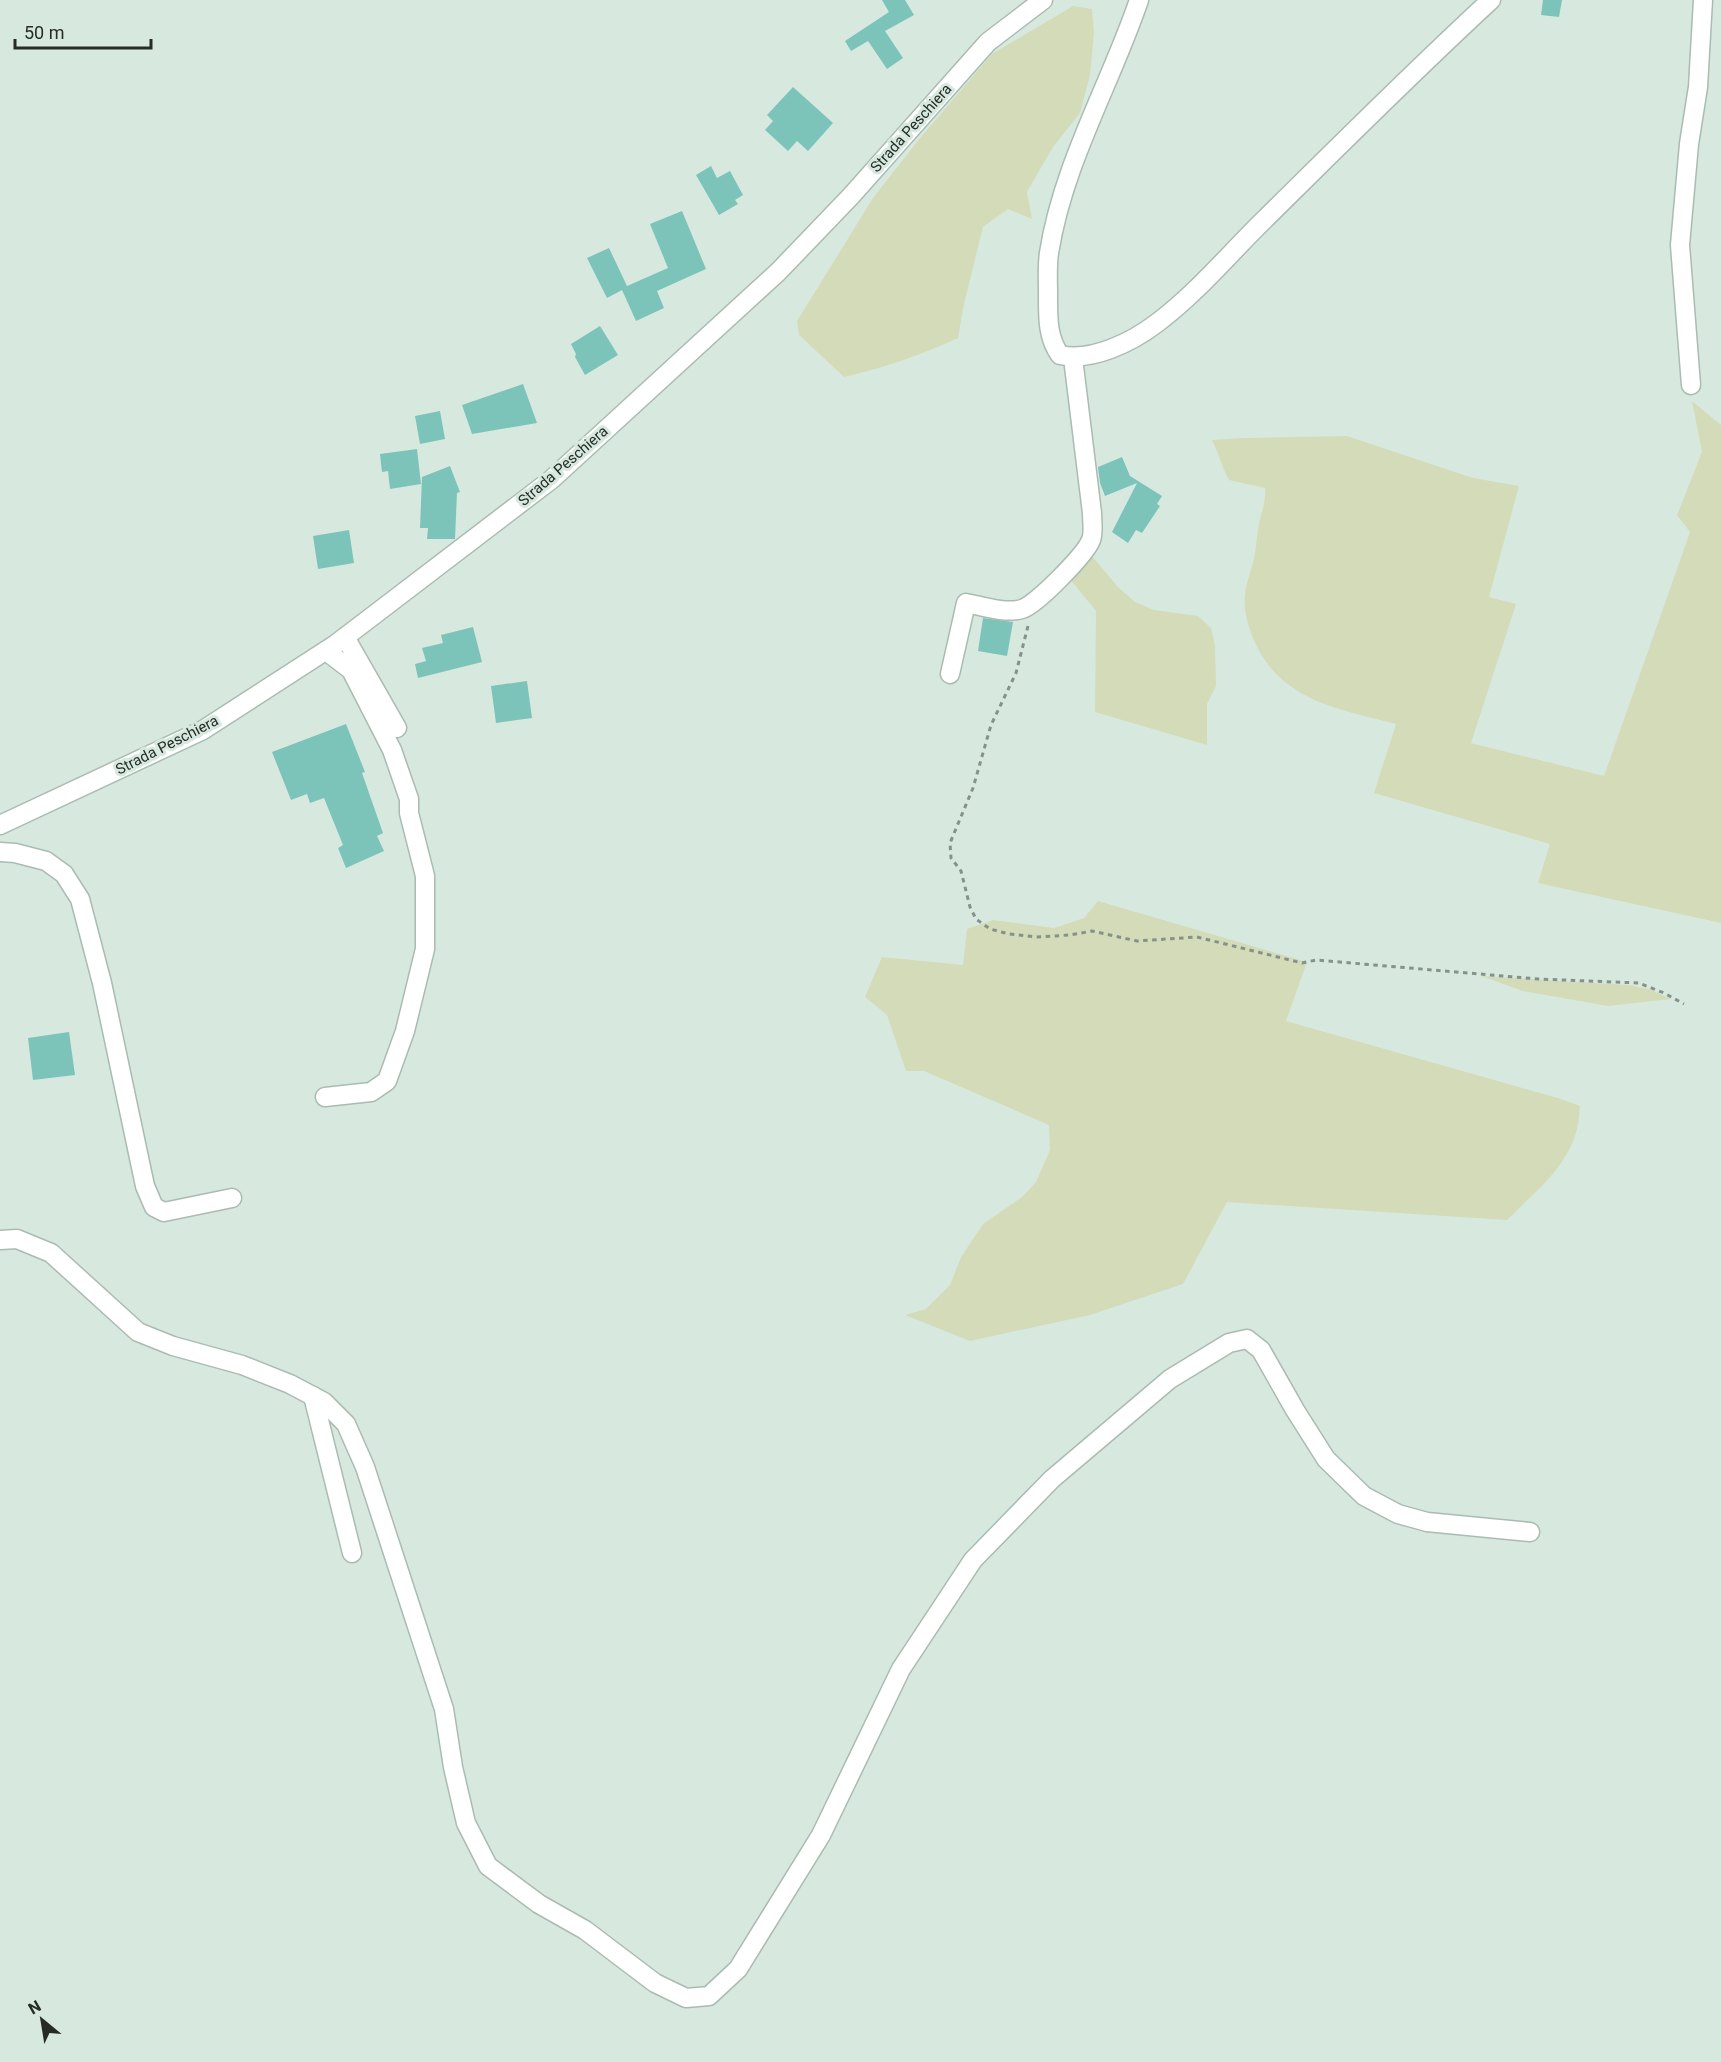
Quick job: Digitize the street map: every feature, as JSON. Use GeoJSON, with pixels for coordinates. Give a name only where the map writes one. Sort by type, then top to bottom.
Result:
{"type":"FeatureCollection","features":[{"type":"Feature","properties":{"kind":"street","name":"Strada Peschiera"},"geometry":{"type":"LineString","coordinates":[[0,825],[203,730],[326,651],[552,479],[778,272],[851,196],[988,42],[1043,0]]}},
{"type":"Feature","properties":{"kind":"street"},"geometry":{"type":"LineString","coordinates":[[1139,0],[1125,41],[1084,134],[1062,195],[1049,255],[1049,331],[1053,345],[1060,355],[1073,358],[1094,354],[1123,343],[1156,324],[1197,289],[1321,163],[1491,0]]}},
{"type":"Feature","properties":{"kind":"street"},"geometry":{"type":"LineString","coordinates":[[1692,385],[1680,245],[1689,144],[1698,87],[1703,0]]}},
{"type":"Feature","properties":{"kind":"street"},"geometry":{"type":"LineString","coordinates":[[950,675],[966,603],[1008,610],[1023,609],[1061,578],[1083,555],[1092,538],[1092,513],[1073,358]]}},
{"type":"Feature","properties":{"kind":"street"},"geometry":{"type":"LineString","coordinates":[[345,637],[397,728]]}},
{"type":"Feature","properties":{"kind":"street"},"geometry":{"type":"LineString","coordinates":[[325,1097],[371,1092],[387,1082],[405,1031],[425,949],[425,876],[409,813],[406,789],[392,750],[351,670],[326,651]]}},
{"type":"Feature","properties":{"kind":"street"},"geometry":{"type":"LineString","coordinates":[[0,852],[15,853],[46,861],[64,874],[80,899],[102,983],[146,1186],[154,1207],[164,1212],[231,1198]]}},
{"type":"Feature","properties":{"kind":"street"},"geometry":{"type":"LineString","coordinates":[[0,1240],[17,1239],[51,1253],[138,1332],[173,1346],[242,1365],[290,1384],[324,1402],[346,1424],[365,1467],[444,1709],[453,1767],[466,1823],[488,1866],[539,1904],[585,1930],[655,1983],[686,1998],[709,1996],[738,1969],[821,1835],[901,1669],[974,1560],[1052,1479],[1161,1386],[1229,1343],[1247,1339],[1261,1350],[1326,1459],[1364,1496],[1398,1514],[1427,1521],[1530,1532]]}},
{"type":"Feature","properties":{"kind":"street"},"geometry":{"type":"LineString","coordinates":[[313,1396],[352,1553]]}},
{"type":"Feature","properties":{"kind":"path"},"geometry":{"type":"LineString","coordinates":[[1036,598],[1016,672],[991,725],[973,788],[950,843],[951,858],[961,871],[970,907],[976,919],[990,929],[1036,937],[1092,931],[1137,941],[1197,937],[1302,963],[1316,960],[1538,979],[1639,983],[1684,1004]]}},
{"type":"Feature","properties":{"kind":"green space"},"geometry":{"type":"Polygon","coordinates":[[[1073,6],[1092,9],[1094,33],[1090,75],[1080,113],[1053,147],[1027,192],[1032,219],[1008,209],[983,227],[958,338],[902,360],[844,377],[799,335],[797,321],[873,198],[920,138],[992,54],[1073,6]]]}},
{"type":"Feature","properties":{"kind":"green space"},"geometry":{"type":"Polygon","coordinates":[[[1692,401],[1721,425],[1721,923],[1538,883],[1550,844],[1374,793],[1396,724],[1315,700],[1297,691],[1267,663],[1251,632],[1245,601],[1265,488],[1229,480],[1212,440],[1347,436],[1473,478],[1519,486],[1489,597],[1516,604],[1471,743],[1604,776],[1690,532],[1677,515],[1702,452],[1692,401]]]}},
{"type":"Feature","properties":{"kind":"green space"},"geometry":{"type":"Polygon","coordinates":[[[1091,555],[1118,587],[1135,602],[1154,610],[1198,616],[1211,628],[1215,645],[1216,686],[1207,704],[1207,745],[1095,712],[1096,611],[1070,579],[1091,555]]]}},
{"type":"Feature","properties":{"kind":"green space"},"geometry":{"type":"Polygon","coordinates":[[[1098,901],[1307,962],[1286,1021],[1580,1106],[1577,1129],[1566,1156],[1538,1190],[1507,1220],[1227,1202],[1183,1284],[1090,1315],[970,1341],[905,1315],[926,1309],[950,1285],[961,1257],[983,1224],[1022,1197],[1036,1182],[1050,1150],[1049,1125],[924,1071],[906,1071],[887,1015],[865,997],[882,957],[963,965],[967,929],[993,920],[1054,928],[1084,918],[1098,901]]]}},
{"type":"Feature","properties":{"kind":"green space"},"geometry":{"type":"Polygon","coordinates":[[[1481,976],[1628,985],[1649,989],[1671,999],[1608,1006],[1523,991],[1481,976]]]}},
{"type":"Feature","properties":{"kind":"building"},"geometry":{"type":"Polygon","coordinates":[[[882,0],[905,0],[914,15],[885,31],[903,58],[887,69],[868,41],[851,51],[845,41],[889,12],[882,0]]]}},
{"type":"Feature","properties":{"kind":"building"},"geometry":{"type":"Polygon","coordinates":[[[1543,0],[1562,0],[1559,17],[1541,15],[1543,0]]]}},
{"type":"Feature","properties":{"kind":"building"},"geometry":{"type":"Polygon","coordinates":[[[793,87],[833,123],[808,151],[797,141],[788,151],[765,130],[773,121],[767,115],[793,87]]]}},
{"type":"Feature","properties":{"kind":"building"},"geometry":{"type":"Polygon","coordinates":[[[711,166],[717,178],[730,171],[743,195],[735,200],[738,204],[719,215],[696,175],[711,166]]]}},
{"type":"Feature","properties":{"kind":"building"},"geometry":{"type":"Polygon","coordinates":[[[682,211],[706,269],[657,291],[664,308],[636,321],[622,290],[607,298],[587,258],[609,248],[627,286],[668,268],[650,224],[682,211]]]}},
{"type":"Feature","properties":{"kind":"building"},"geometry":{"type":"Polygon","coordinates":[[[600,326],[618,355],[585,375],[571,344],[600,326]]]}},
{"type":"Feature","properties":{"kind":"building"},"geometry":{"type":"Polygon","coordinates":[[[523,384],[537,423],[472,434],[462,405],[523,384]]]}},
{"type":"Feature","properties":{"kind":"building"},"geometry":{"type":"Polygon","coordinates":[[[440,411],[445,439],[420,444],[415,416],[440,411]]]}},
{"type":"Feature","properties":{"kind":"building"},"geometry":{"type":"Polygon","coordinates":[[[417,449],[421,484],[390,489],[388,471],[382,472],[380,454],[417,449]]]}},
{"type":"Feature","properties":{"kind":"building"},"geometry":{"type":"Polygon","coordinates":[[[1122,457],[1130,476],[1162,496],[1157,504],[1160,506],[1142,533],[1136,530],[1128,543],[1112,532],[1137,483],[1105,496],[1100,483],[1098,467],[1122,457]]]}},
{"type":"Feature","properties":{"kind":"building"},"geometry":{"type":"Polygon","coordinates":[[[450,466],[460,492],[457,493],[455,539],[427,539],[428,528],[420,528],[422,477],[450,466]]]}},
{"type":"Feature","properties":{"kind":"building"},"geometry":{"type":"Polygon","coordinates":[[[349,530],[354,563],[318,569],[313,536],[349,530]]]}},
{"type":"Feature","properties":{"kind":"building"},"geometry":{"type":"Polygon","coordinates":[[[983,618],[1013,622],[1007,656],[978,651],[983,618]]]}},
{"type":"Feature","properties":{"kind":"building"},"geometry":{"type":"Polygon","coordinates":[[[473,627],[482,662],[418,678],[415,664],[426,661],[422,648],[443,643],[441,635],[473,627]]]}},
{"type":"Feature","properties":{"kind":"building"},"geometry":{"type":"Polygon","coordinates":[[[527,681],[532,718],[496,723],[491,686],[527,681]]]}},
{"type":"Feature","properties":{"kind":"building"},"geometry":{"type":"Polygon","coordinates":[[[346,724],[365,772],[362,773],[383,833],[377,836],[384,851],[346,868],[338,848],[343,845],[324,798],[310,803],[307,794],[291,800],[272,752],[346,724]]]}},
{"type":"Feature","properties":{"kind":"building"},"geometry":{"type":"Polygon","coordinates":[[[69,1032],[75,1075],[33,1080],[28,1038],[69,1032]]]}}]}
